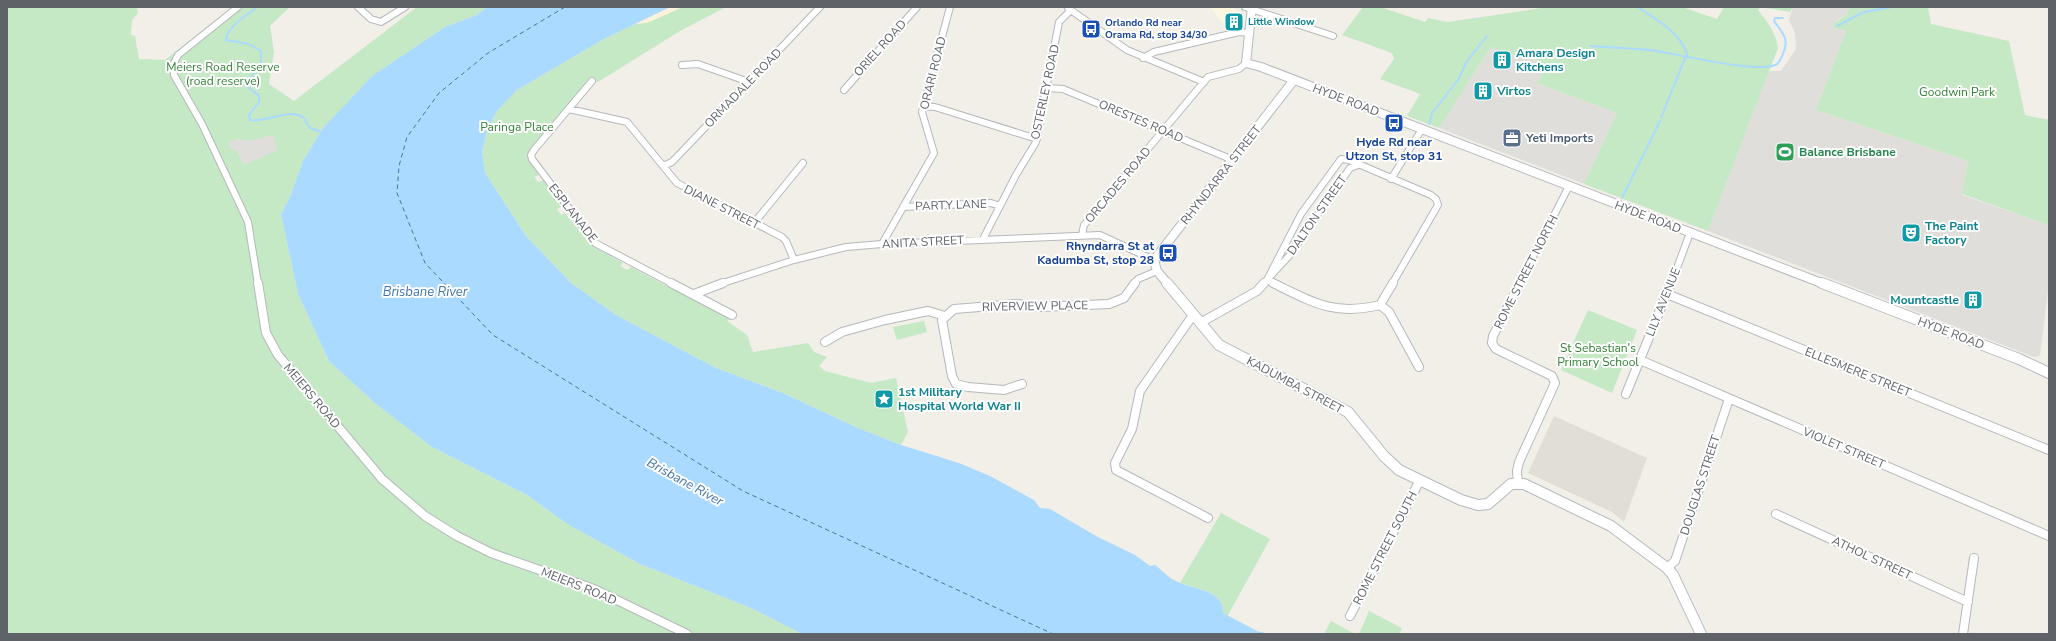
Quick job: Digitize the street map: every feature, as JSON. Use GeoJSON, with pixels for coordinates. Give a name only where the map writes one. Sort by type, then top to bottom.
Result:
{"type":"FeatureCollection","features":[{"type":"Feature","properties":{"kind":"street","name":"MEIERS ROAD"},"geometry":{"type":"LineString","coordinates":[[238,7],[178,55],[173,63],[172,69],[202,124],[248,222],[266,333],[278,355],[382,479],[397,495],[436,525],[471,544],[510,561],[582,584],[687,634]]}},
{"type":"Feature","properties":{"kind":"street"},"geometry":{"type":"LineString","coordinates":[[358,7],[371,21],[377,22],[388,19],[405,7]]}},
{"type":"Feature","properties":{"kind":"street","name":"ORMADALE ROAD"},"geometry":{"type":"LineString","coordinates":[[663,166],[672,162],[820,7]]}},
{"type":"Feature","properties":{"kind":"street","name":"ORIEL ROAD"},"geometry":{"type":"LineString","coordinates":[[844,90],[917,7]]}},
{"type":"Feature","properties":{"kind":"street","name":"ORARI ROAD"},"geometry":{"type":"LineString","coordinates":[[882,244],[934,153],[922,112],[949,8]]}},
{"type":"Feature","properties":{"kind":"street"},"geometry":{"type":"LineString","coordinates":[[1069,8],[1123,48],[1143,58],[1204,82],[1212,75],[1239,68],[1246,63],[1250,33],[1250,8],[1333,36]]}},
{"type":"Feature","properties":{"kind":"street","name":"OSTERLEY ROAD"},"geometry":{"type":"LineString","coordinates":[[983,239],[1037,139],[1059,22],[1069,8]]}},
{"type":"Feature","properties":{"kind":"street"},"geometry":{"type":"LineString","coordinates":[[1143,58],[1154,52],[1239,32],[1250,33]]}},
{"type":"Feature","properties":{"kind":"street","name":"HYDE ROAD"},"geometry":{"type":"LineString","coordinates":[[1246,63],[1294,80],[2012,356],[2049,373]]}},
{"type":"Feature","properties":{"kind":"street"},"geometry":{"type":"LineString","coordinates":[[682,65],[698,64],[749,82]]}},
{"type":"Feature","properties":{"kind":"street","name":"RHYNDARRA STREET"},"geometry":{"type":"LineString","coordinates":[[1154,260],[1294,80]]}},
{"type":"Feature","properties":{"kind":"street","name":"ESPLANADE"},"geometry":{"type":"LineString","coordinates":[[592,81],[531,155],[538,167],[595,243],[732,315]]}},
{"type":"Feature","properties":{"kind":"street","name":"ORCADES ROAD"},"geometry":{"type":"LineString","coordinates":[[1082,235],[1084,225],[1204,82]]}},
{"type":"Feature","properties":{"kind":"street","name":"ORESTES ROAD"},"geometry":{"type":"LineString","coordinates":[[1047,88],[1063,89],[1233,160]]}},
{"type":"Feature","properties":{"kind":"street"},"geometry":{"type":"LineString","coordinates":[[923,106],[935,107],[1037,139]]}},
{"type":"Feature","properties":{"kind":"street","name":"DIANE STREET"},"geometry":{"type":"LineString","coordinates":[[569,109],[627,122],[682,187],[782,236],[786,241],[794,260]]}},
{"type":"Feature","properties":{"kind":"street"},"geometry":{"type":"LineString","coordinates":[[1391,179],[1422,129]]}},
{"type":"Feature","properties":{"kind":"street","name":"DALTON STREET"},"geometry":{"type":"LineString","coordinates":[[1267,280],[1301,214],[1338,161],[1349,160],[1358,166]]}},
{"type":"Feature","properties":{"kind":"street"},"geometry":{"type":"LineString","coordinates":[[754,223],[803,163]]}},
{"type":"Feature","properties":{"kind":"street"},"geometry":{"type":"LineString","coordinates":[[1267,280],[1326,307],[1337,310],[1357,311],[1380,305],[1438,205],[1436,199],[1431,195],[1358,166]]}},
{"type":"Feature","properties":{"kind":"street","name":"DALTON STREET"},"geometry":{"type":"LineString","coordinates":[[1196,319],[1253,294],[1290,256],[1350,168],[1358,166]]}},
{"type":"Feature","properties":{"kind":"street","name":"ROME STREET NORTH"},"geometry":{"type":"LineString","coordinates":[[1518,484],[1517,471],[1519,462],[1555,383],[1552,376],[1496,348],[1492,343],[1493,336],[1569,186]]}},
{"type":"Feature","properties":{"kind":"street","name":"PARTY LANE"},"geometry":{"type":"LineString","coordinates":[[903,207],[991,203],[1000,206]]}},
{"type":"Feature","properties":{"kind":"street","name":"LILY AVENUE"},"geometry":{"type":"LineString","coordinates":[[1626,394],[1690,233]]}},
{"type":"Feature","properties":{"kind":"street","name":"ANITA STREET"},"geometry":{"type":"LineString","coordinates":[[694,294],[794,260],[846,247],[882,244],[1100,235],[1154,260]]}},
{"type":"Feature","properties":{"kind":"street"},"geometry":{"type":"LineString","coordinates":[[1154,260],[1157,271]]}},
{"type":"Feature","properties":{"kind":"street","name":"KADUMBA STREET"},"geometry":{"type":"LineString","coordinates":[[1157,271],[1196,319],[1220,345],[1348,412],[1393,466],[1461,500],[1478,505],[1488,504],[1506,488],[1518,484]]}},
{"type":"Feature","properties":{"kind":"street","name":"RIVERVIEW PLACE"},"geometry":{"type":"LineString","coordinates":[[945,316],[954,309],[1017,304],[1041,307],[1109,304],[1124,298],[1138,278],[1157,271]]}},
{"type":"Feature","properties":{"kind":"street","name":"ELLESMERE STREET"},"geometry":{"type":"LineString","coordinates":[[1667,294],[2049,450]]}},
{"type":"Feature","properties":{"kind":"street"},"geometry":{"type":"LineString","coordinates":[[1380,305],[1389,312],[1418,367]]}},
{"type":"Feature","properties":{"kind":"street"},"geometry":{"type":"LineString","coordinates":[[824,342],[842,332],[906,315],[928,311],[945,316],[942,320],[952,376],[956,384],[968,387],[1004,390],[1022,384]]}},
{"type":"Feature","properties":{"kind":"street"},"geometry":{"type":"LineString","coordinates":[[1196,319],[1140,391],[1132,429],[1114,463],[1116,470],[1208,518]]}},
{"type":"Feature","properties":{"kind":"street","name":"VIOLET STREET"},"geometry":{"type":"LineString","coordinates":[[1640,360],[2049,536]]}},
{"type":"Feature","properties":{"kind":"street","name":"DOUGLAS STREET"},"geometry":{"type":"LineString","coordinates":[[1667,568],[1675,561],[1729,399]]}},
{"type":"Feature","properties":{"kind":"street","name":"ROME STREET SOUTH"},"geometry":{"type":"LineString","coordinates":[[1350,616],[1420,480]]}},
{"type":"Feature","properties":{"kind":"street"},"geometry":{"type":"LineString","coordinates":[[1518,484],[1533,486],[1602,520],[1667,568],[1673,575],[1701,634]]}},
{"type":"Feature","properties":{"kind":"street","name":"ATHOL STREET"},"geometry":{"type":"LineString","coordinates":[[1776,514],[1968,602]]}},
{"type":"Feature","properties":{"kind":"street"},"geometry":{"type":"LineString","coordinates":[[1963,634],[1974,558]]}},
{"type":"Feature","properties":{"kind":"shaded area"},"geometry":{"type":"Polygon","coordinates":[[[1210,7],[1230,7],[1242,14],[1241,27],[1229,31],[1210,7]]]}},
{"type":"Feature","properties":{"kind":"shaded area"},"geometry":{"type":"Polygon","coordinates":[[[1793,7],[1850,7],[1847,14],[1837,20],[1834,28],[1846,31],[1816,110],[1968,161],[1962,195],[2049,225],[2049,282],[2040,356],[2034,357],[1708,231],[1769,71],[1781,71],[1796,49],[1795,33],[1789,20],[1793,7]]]}},
{"type":"Feature","properties":{"kind":"shaded area"},"geometry":{"type":"Polygon","coordinates":[[[1491,47],[1520,57],[1522,55],[1539,61],[1545,69],[1537,83],[1617,113],[1584,184],[1439,128],[1491,47]]]}},
{"type":"Feature","properties":{"kind":"shaded area"},"geometry":{"type":"Polygon","coordinates":[[[273,134],[278,150],[244,165],[237,150],[232,150],[228,142],[236,139],[248,141],[273,134]]]}},
{"type":"Feature","properties":{"kind":"shaded area"},"geometry":{"type":"Polygon","coordinates":[[[1554,416],[1647,458],[1624,522],[1612,512],[1528,473],[1554,416]]]}},
{"type":"Feature","properties":{"kind":"green space","name":"Meiers Road Reserve (road reserve)"},"geometry":{"type":"Polygon","coordinates":[[[7,7],[137,7],[138,13],[132,20],[131,35],[135,36],[139,59],[165,60],[232,7],[290,7],[270,26],[274,52],[269,84],[294,101],[417,7],[487,7],[477,15],[445,27],[372,76],[323,128],[303,161],[290,197],[281,214],[298,294],[329,361],[376,404],[432,447],[527,495],[569,525],[640,564],[751,608],[802,634],[7,634],[7,7]],[[273,135],[248,141],[237,139],[228,142],[232,150],[237,150],[244,165],[277,150],[273,135]]]}},
{"type":"Feature","properties":{"kind":"green space","name":"Paringa Place"},"geometry":{"type":"Polygon","coordinates":[[[670,7],[726,7],[680,31],[598,82],[589,80],[529,152],[528,159],[539,175],[534,177],[538,182],[543,180],[561,207],[557,209],[561,215],[565,213],[590,244],[623,263],[620,266],[627,270],[631,267],[730,319],[727,321],[747,335],[753,352],[808,343],[814,352],[827,357],[819,366],[825,371],[871,383],[896,378],[908,432],[901,445],[858,428],[785,394],[716,368],[616,315],[571,283],[526,236],[485,173],[482,152],[487,131],[496,112],[517,90],[604,39],[670,7]]]}},
{"type":"Feature","properties":{"kind":"green space"},"geometry":{"type":"Polygon","coordinates":[[[1363,7],[1380,7],[1425,22],[1428,18],[1448,22],[1549,7],[1682,7],[1717,19],[1724,7],[1761,7],[1758,10],[1773,33],[1778,48],[1708,231],[1584,184],[1617,113],[1537,83],[1545,69],[1539,61],[1522,55],[1520,57],[1491,47],[1439,128],[1407,116],[1420,94],[1380,79],[1394,59],[1392,53],[1342,35],[1363,7]]]}},
{"type":"Feature","properties":{"kind":"green space"},"geometry":{"type":"Polygon","coordinates":[[[1761,7],[1793,7],[1790,12],[1761,7]]]}},
{"type":"Feature","properties":{"kind":"green space","name":"Goodwin Park"},"geometry":{"type":"Polygon","coordinates":[[[1850,7],[1928,7],[1931,24],[2009,41],[2025,115],[2049,120],[2049,225],[1962,194],[1968,161],[1816,110],[1846,31],[1834,28],[1833,24],[1847,14],[1850,7]]]}},
{"type":"Feature","properties":{"kind":"green space","name":"St Sebastian's Primary School"},"geometry":{"type":"Polygon","coordinates":[[[1588,310],[1637,330],[1612,393],[1561,370],[1588,310]]]}},
{"type":"Feature","properties":{"kind":"green space"},"geometry":{"type":"Polygon","coordinates":[[[924,321],[927,332],[897,340],[893,327],[924,321]]]}},
{"type":"Feature","properties":{"kind":"green space"},"geometry":{"type":"Polygon","coordinates":[[[1221,513],[1270,539],[1227,617],[1223,613],[1222,605],[1219,599],[1214,595],[1201,589],[1180,583],[1221,513]]]}},
{"type":"Feature","properties":{"kind":"green space"},"geometry":{"type":"Polygon","coordinates":[[[1369,611],[1402,628],[1399,634],[1359,634],[1369,611]]]}},
{"type":"Feature","properties":{"kind":"green space"},"geometry":{"type":"Polygon","coordinates":[[[1331,621],[1355,634],[1324,634],[1331,621]]]}},
{"type":"Feature","properties":{"kind":"sand"},"geometry":{"type":"Polygon","coordinates":[[[670,7],[683,7],[647,23],[634,24],[670,7]]]}},
{"type":"Feature","properties":{"kind":"water","name":"Brisbane River"},"geometry":{"type":"Polygon","coordinates":[[[487,7],[670,7],[604,39],[517,90],[496,112],[487,131],[482,152],[485,173],[526,236],[571,283],[616,315],[716,368],[785,394],[858,428],[901,445],[959,463],[990,476],[1034,500],[1040,508],[1050,509],[1096,536],[1135,555],[1150,566],[1155,565],[1175,581],[1213,595],[1219,599],[1222,605],[1223,613],[1257,631],[1269,634],[802,634],[751,608],[640,564],[569,525],[527,495],[432,447],[376,404],[329,361],[298,294],[281,214],[290,197],[303,161],[323,128],[372,76],[445,27],[477,15],[487,7]]]}},
{"type":"Feature","properties":{"kind":"waterway"},"geometry":{"type":"LineString","coordinates":[[257,7],[233,26],[227,35],[226,40],[249,44],[261,51],[261,62],[246,85],[259,96],[259,102],[249,115],[250,120],[292,114],[304,118],[310,128],[322,132]]}},
{"type":"Feature","properties":{"kind":"waterway"},"geometry":{"type":"LineString","coordinates":[[1638,7],[1668,28],[1681,41],[1688,56]]}},
{"type":"Feature","properties":{"kind":"waterway"},"geometry":{"type":"LineString","coordinates":[[1837,26],[1864,12],[1892,7]]}},
{"type":"Feature","properties":{"kind":"waterway"},"geometry":{"type":"LineString","coordinates":[[1688,56],[1752,67],[1765,67],[1778,64],[1786,45],[1786,41],[1781,30],[1774,21],[1775,18],[1783,18]]}},
{"type":"Feature","properties":{"kind":"waterway"},"geometry":{"type":"LineString","coordinates":[[1429,124],[1432,113],[1458,80],[1467,61],[1487,36]]}},
{"type":"Feature","properties":{"kind":"waterway"},"geometry":{"type":"LineString","coordinates":[[1590,46],[1649,50],[1688,56]]}},
{"type":"Feature","properties":{"kind":"waterway"},"geometry":{"type":"LineString","coordinates":[[1661,118],[1685,58]]}},
{"type":"Feature","properties":{"kind":"waterway"},"geometry":{"type":"LineString","coordinates":[[1622,198],[1660,121]]}},
{"type":"Feature","properties":{"kind":"ferry route"},"geometry":{"type":"LineString","coordinates":[[565,7],[488,53],[439,93],[407,137],[399,166],[397,193],[425,263],[493,335],[743,491],[1053,634]]}},
{"type":"Feature","properties":{"kind":"place","name":"Little Window"},"geometry":{"type":"Point","coordinates":[1234,22]}},
{"type":"Feature","properties":{"kind":"place","name":"Orlando Rd near Orama Rd, stop 34/30"},"geometry":{"type":"Point","coordinates":[1091,29]}},
{"type":"Feature","properties":{"kind":"place","name":"Amara Design Kitchens"},"geometry":{"type":"Point","coordinates":[1502,60]}},
{"type":"Feature","properties":{"kind":"place","name":"Virtos"},"geometry":{"type":"Point","coordinates":[1483,91]}},
{"type":"Feature","properties":{"kind":"place","name":"Hyde Rd near Utzon St, stop 31"},"geometry":{"type":"Point","coordinates":[1394,123]}},
{"type":"Feature","properties":{"kind":"place","name":"Yeti Imports"},"geometry":{"type":"Point","coordinates":[1512,138]}},
{"type":"Feature","properties":{"kind":"place","name":"Balance Brisbane"},"geometry":{"type":"Point","coordinates":[1785,152]}},
{"type":"Feature","properties":{"kind":"place","name":"The Paint Factory"},"geometry":{"type":"Point","coordinates":[1911,233]}},
{"type":"Feature","properties":{"kind":"place","name":"Rhyndarra St at Kadumba St, stop 28"},"geometry":{"type":"Point","coordinates":[1168,253]}},
{"type":"Feature","properties":{"kind":"place","name":"Mountcastle"},"geometry":{"type":"Point","coordinates":[1973,300]}},
{"type":"Feature","properties":{"kind":"place","name":"1st Military Hospital World War II"},"geometry":{"type":"Point","coordinates":[884,399]}}]}
